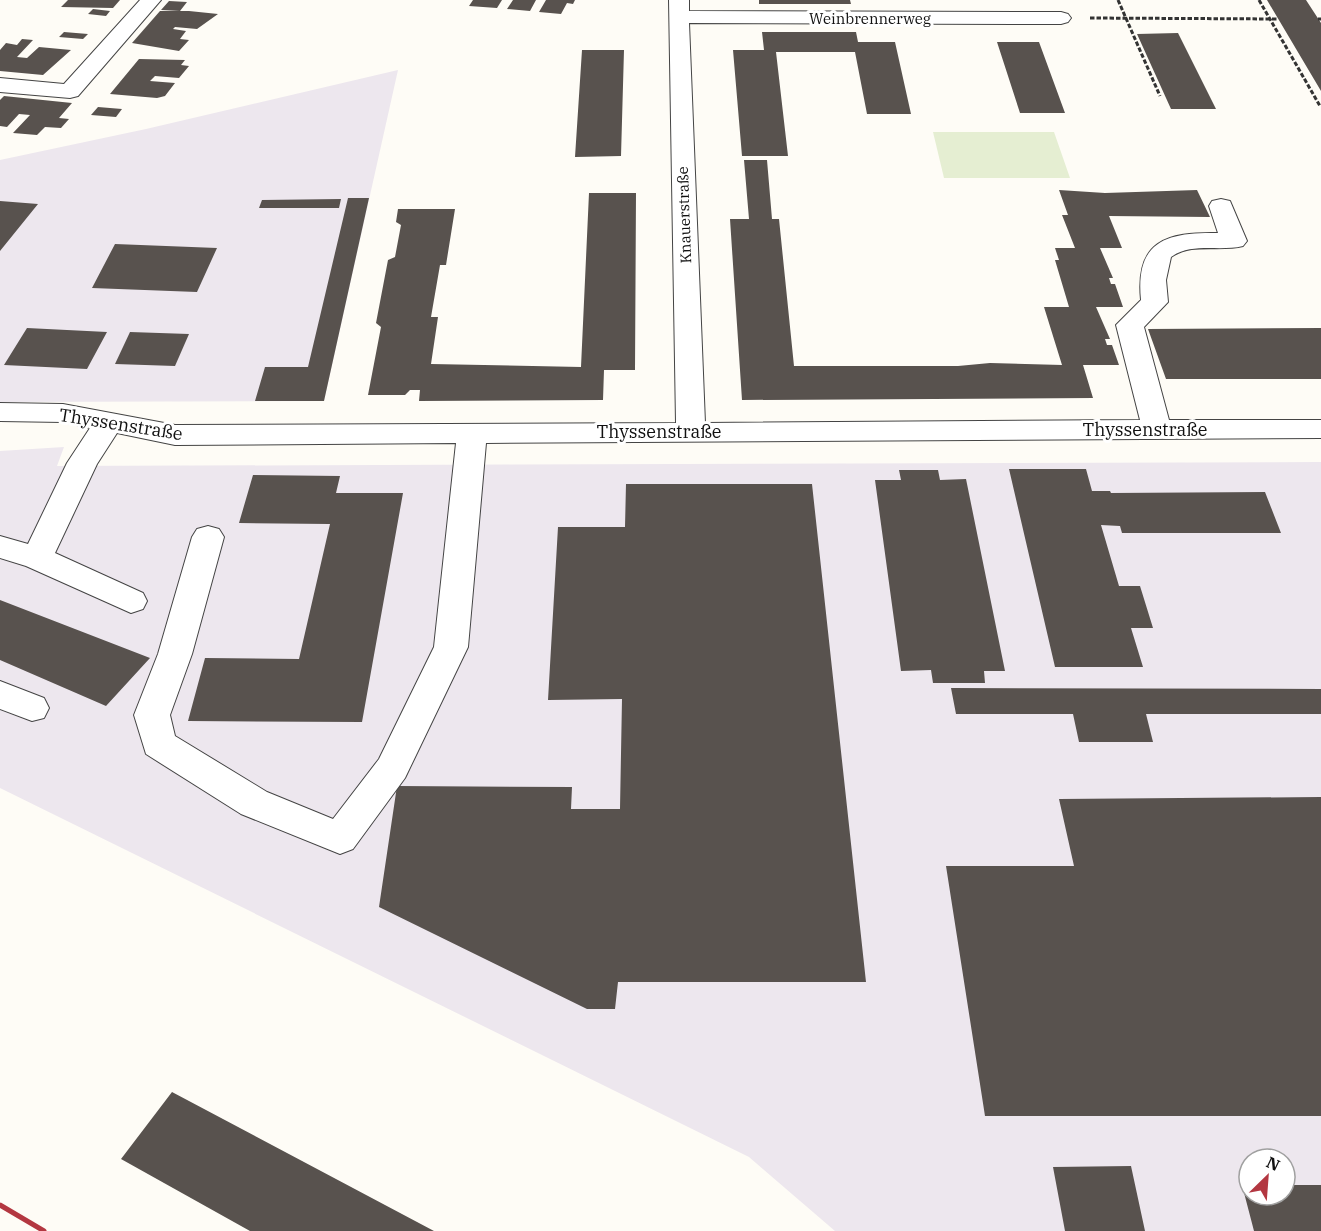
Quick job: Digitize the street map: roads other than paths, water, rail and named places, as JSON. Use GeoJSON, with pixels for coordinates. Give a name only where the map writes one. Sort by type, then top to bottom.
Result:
{"type":"FeatureCollection","features":[{"type":"Feature","properties":{"kind":"street"},"geometry":{"type":"LineString","coordinates":[[0,85],[70,91],[151,0]]}},
{"type":"Feature","properties":{"kind":"street","name":"Weinbrennerweg"},"geometry":{"type":"LineString","coordinates":[[679,9],[1061,18]]}},
{"type":"Feature","properties":{"kind":"street","name":"Knauerstraße"},"geometry":{"type":"LineString","coordinates":[[679,9],[691,431]]}},
{"type":"Feature","properties":{"kind":"street"},"geometry":{"type":"LineString","coordinates":[[1157,429],[1130,325],[1155,302],[1150,277],[1155,259],[1169,246],[1190,240],[1234,241],[1221,206]]}},
{"type":"Feature","properties":{"kind":"street","name":"Thyssenstraße"},"geometry":{"type":"LineString","coordinates":[[0,412],[63,413],[175,435],[1321,429]]}},
{"type":"Feature","properties":{"kind":"street"},"geometry":{"type":"LineString","coordinates":[[37,558],[82,463],[109,422]]}},
{"type":"Feature","properties":{"kind":"street"},"geometry":{"type":"LineString","coordinates":[[208,537],[175,654],[152,716],[159,744],[254,803],[340,838],[392,768],[450,647],[472,433]]}},
{"type":"Feature","properties":{"kind":"street"},"geometry":{"type":"LineString","coordinates":[[0,547],[37,558],[131,601]]}},
{"type":"Feature","properties":{"kind":"street"},"geometry":{"type":"LineString","coordinates":[[0,694],[32,708]]}},
{"type":"Feature","properties":{"kind":"railway"},"geometry":{"type":"LineString","coordinates":[[0,1205],[44,1231]]}}]}
